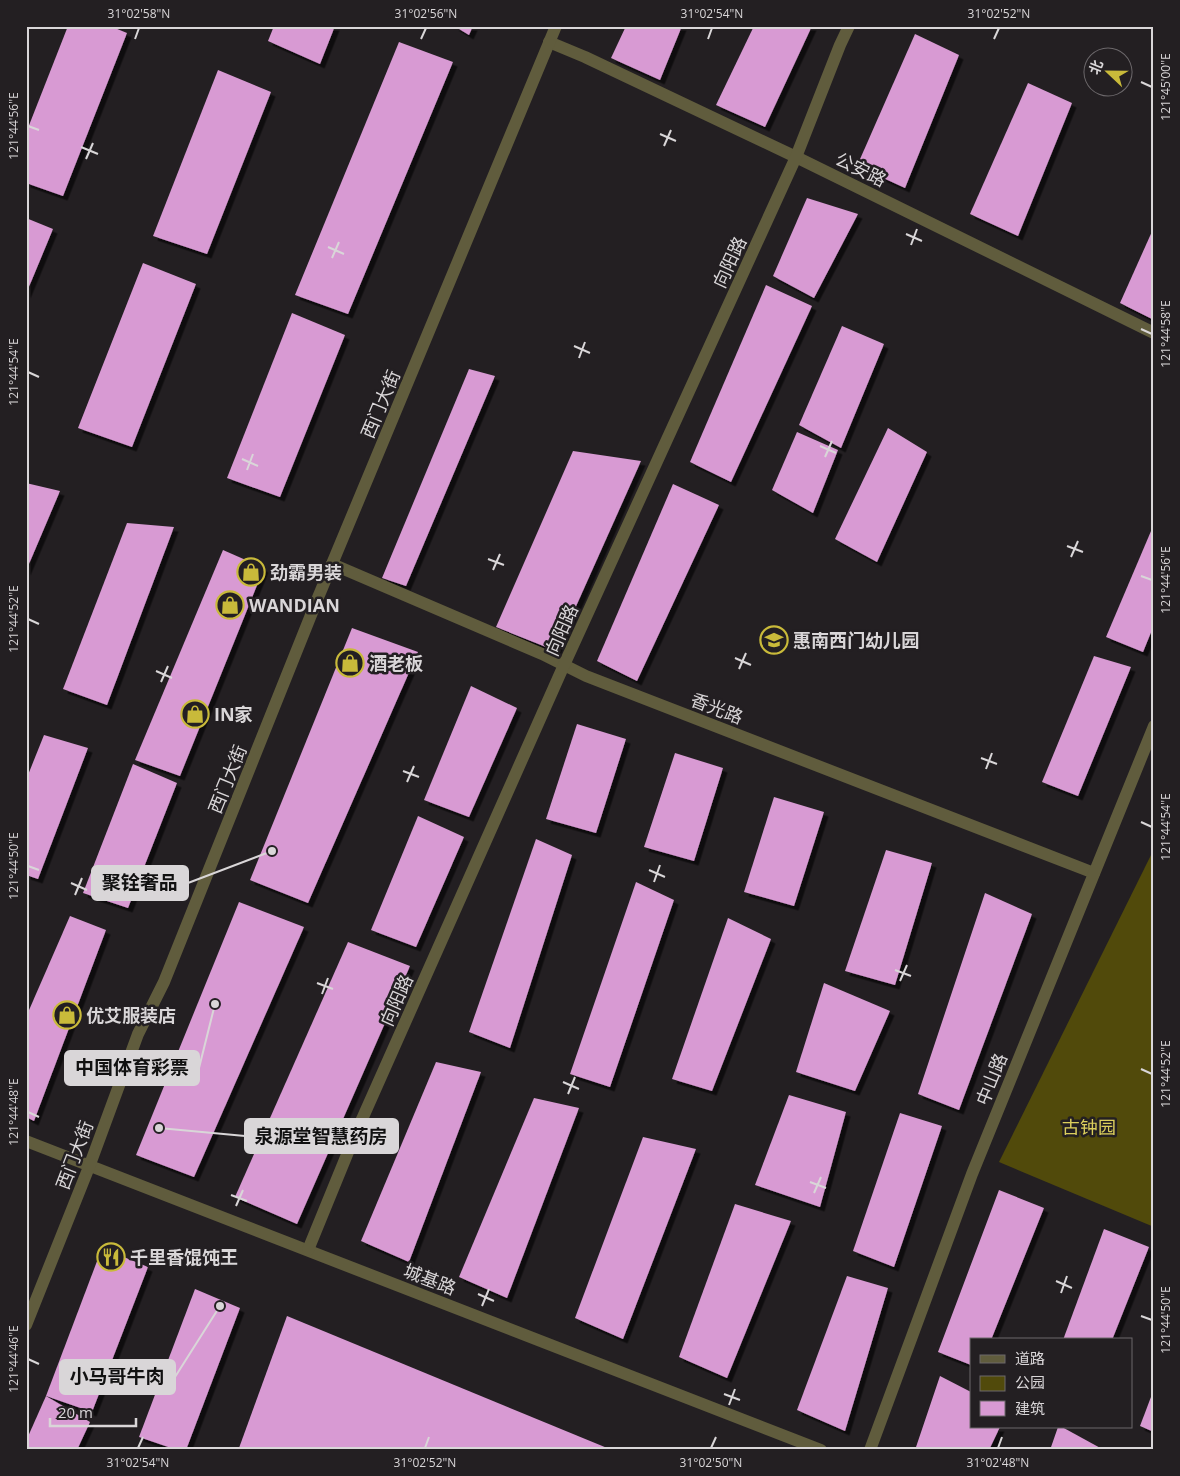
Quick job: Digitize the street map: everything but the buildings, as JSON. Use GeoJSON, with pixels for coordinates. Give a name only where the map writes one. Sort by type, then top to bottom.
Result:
{"type":"FeatureCollection","features":[{"type":"Feature","properties":{"kind":"street","name":"西门大街"},"geometry":{"type":"LineString","coordinates":[[26,1325],[89,1166],[138,1034],[164,982],[332,564],[556,26]]}},
{"type":"Feature","properties":{"kind":"street","name":"向阳路"},"geometry":{"type":"LineString","coordinates":[[308,1250],[355,1135],[564,665],[796,157],[849,26]]}},
{"type":"Feature","properties":{"kind":"street","name":"公安路"},"geometry":{"type":"LineString","coordinates":[[549,42],[586,57],[796,157],[1154,333]]}},
{"type":"Feature","properties":{"kind":"street","name":"香光路"},"geometry":{"type":"LineString","coordinates":[[332,564],[586,676],[1094,872]]}},
{"type":"Feature","properties":{"kind":"street","name":"中山路"},"geometry":{"type":"LineString","coordinates":[[870,1450],[975,1165],[1154,726]]}},
{"type":"Feature","properties":{"kind":"street","name":"城基路"},"geometry":{"type":"LineString","coordinates":[[26,1142],[821,1450]]}},
{"type":"Feature","properties":{"kind":"green space","name":"古钟园"},"geometry":{"type":"Polygon","coordinates":[[[1154,849],[1154,1227],[999,1162],[1154,849]]]}},
{"type":"Feature","properties":{"kind":"place","name":"劲霸男装"},"geometry":{"type":"Point","coordinates":[251,572]}},
{"type":"Feature","properties":{"kind":"place","name":"WANDIAN"},"geometry":{"type":"Point","coordinates":[230,605]}},
{"type":"Feature","properties":{"kind":"place","name":"惠南西门幼儿园"},"geometry":{"type":"Point","coordinates":[774,640]}},
{"type":"Feature","properties":{"kind":"place","name":"酒老板"},"geometry":{"type":"Point","coordinates":[350,663]}},
{"type":"Feature","properties":{"kind":"place","name":"IN家"},"geometry":{"type":"Point","coordinates":[195,714]}},
{"type":"Feature","properties":{"kind":"place","name":"聚铨奢品"},"geometry":{"type":"Point","coordinates":[272,851]}},
{"type":"Feature","properties":{"kind":"place","name":"中国体育彩票"},"geometry":{"type":"Point","coordinates":[215,1004]}},
{"type":"Feature","properties":{"kind":"place","name":"优艾服装店"},"geometry":{"type":"Point","coordinates":[67,1015]}},
{"type":"Feature","properties":{"kind":"place","name":"泉源堂智慧药房"},"geometry":{"type":"Point","coordinates":[159,1128]}},
{"type":"Feature","properties":{"kind":"place","name":"千里香馄饨王"},"geometry":{"type":"Point","coordinates":[111,1257]}},
{"type":"Feature","properties":{"kind":"place","name":"小马哥牛肉"},"geometry":{"type":"Point","coordinates":[220,1306]}}]}
